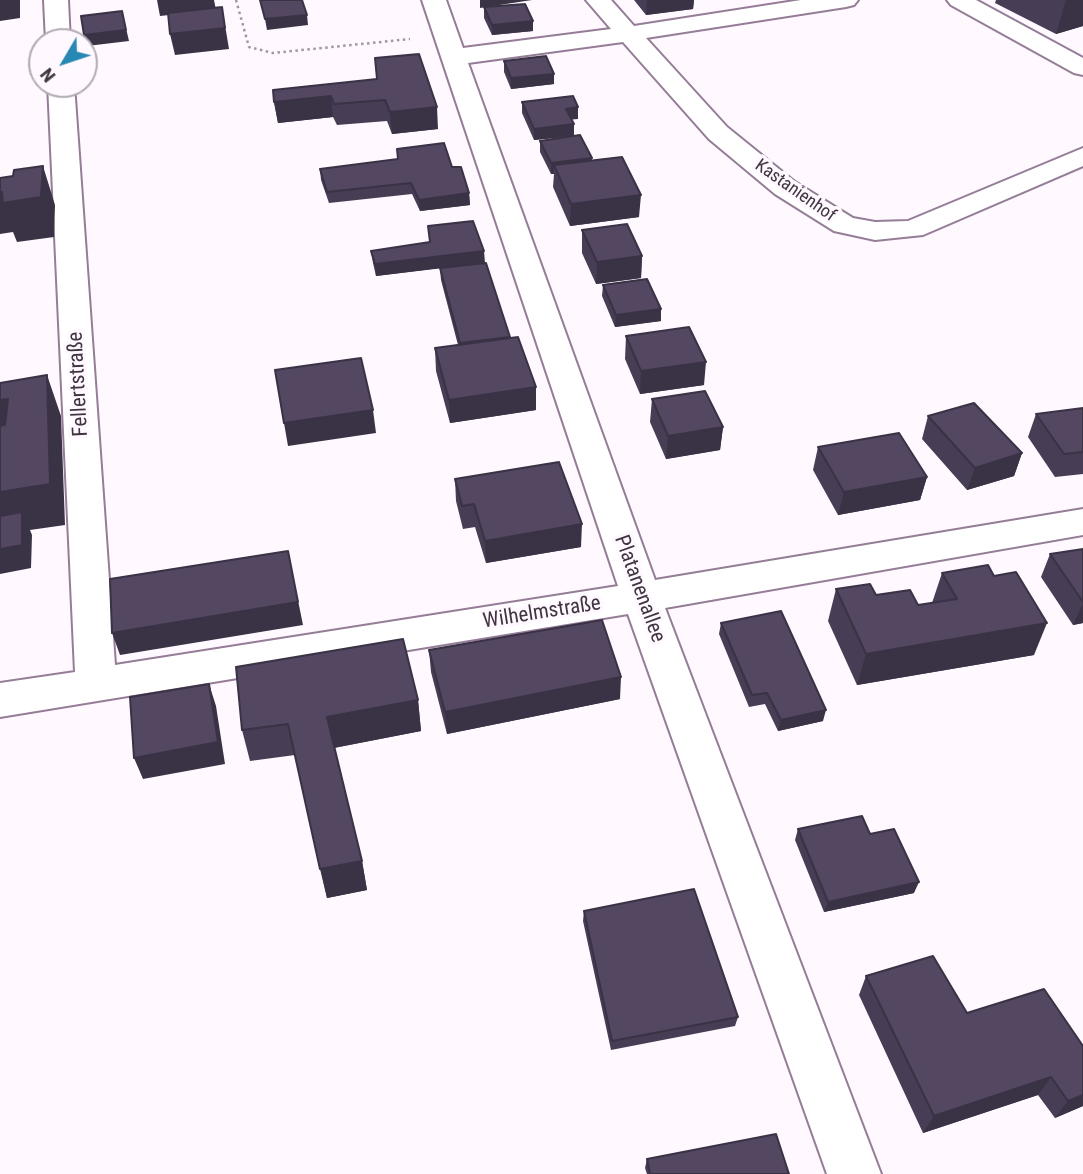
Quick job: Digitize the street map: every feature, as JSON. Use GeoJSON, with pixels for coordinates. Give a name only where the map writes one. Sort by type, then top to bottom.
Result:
{"type":"FeatureCollection","features":[{"type":"Feature","properties":{"kind":"street"},"geometry":{"type":"LineString","coordinates":[[56,0],[57,28]]}},
{"type":"Feature","properties":{"kind":"street","name":"Platanenallee"},"geometry":{"type":"LineString","coordinates":[[435,0],[642,597],[854,1174]]}},
{"type":"Feature","properties":{"kind":"street","name":"Kastanienhof"},"geometry":{"type":"LineString","coordinates":[[598,0],[718,134],[785,188],[844,225],[876,231],[913,229],[1083,156]]}},
{"type":"Feature","properties":{"kind":"street"},"geometry":{"type":"LineString","coordinates":[[451,49],[628,34],[803,3],[846,0]]}},
{"type":"Feature","properties":{"kind":"street"},"geometry":{"type":"LineString","coordinates":[[959,0],[1083,68]]}},
{"type":"Feature","properties":{"kind":"street","name":"Fellertstraße"},"geometry":{"type":"LineString","coordinates":[[62,98],[96,685]]}},
{"type":"Feature","properties":{"kind":"street","name":"Wilhelmstraße"},"geometry":{"type":"LineString","coordinates":[[0,700],[642,597],[1083,522]]}},
{"type":"Feature","properties":{"kind":"path"},"geometry":{"type":"LineString","coordinates":[[236,0],[249,47],[272,53],[403,38],[451,49]]}},
{"type":"Feature","properties":{"kind":"building"},"geometry":{"type":"Polygon","coordinates":[[[260,0],[302,0],[307,15],[265,19],[260,0]]]}},
{"type":"Feature","properties":{"kind":"building"},"geometry":{"type":"Polygon","coordinates":[[[525,4],[533,21],[492,25],[484,7],[525,4]]]}},
{"type":"Feature","properties":{"kind":"building"},"geometry":{"type":"Polygon","coordinates":[[[222,7],[225,28],[170,34],[168,13],[222,7]]]}},
{"type":"Feature","properties":{"kind":"building"},"geometry":{"type":"Polygon","coordinates":[[[122,11],[126,30],[98,33],[98,28],[83,28],[81,16],[122,11]]]}},
{"type":"Feature","properties":{"kind":"building"},"geometry":{"type":"Polygon","coordinates":[[[419,54],[437,107],[390,112],[385,100],[334,104],[331,96],[274,102],[273,90],[377,79],[375,58],[419,54]]]}},
{"type":"Feature","properties":{"kind":"building"},"geometry":{"type":"Polygon","coordinates":[[[546,56],[554,74],[511,78],[504,61],[546,56]]]}},
{"type":"Feature","properties":{"kind":"building"},"geometry":{"type":"Polygon","coordinates":[[[573,96],[578,107],[566,109],[574,124],[534,129],[522,102],[573,96]]]}},
{"type":"Feature","properties":{"kind":"building"},"geometry":{"type":"Polygon","coordinates":[[[580,135],[592,158],[551,163],[540,141],[580,135]]]}},
{"type":"Feature","properties":{"kind":"building"},"geometry":{"type":"Polygon","coordinates":[[[444,143],[452,167],[461,167],[469,193],[419,200],[411,183],[327,192],[320,169],[398,159],[397,149],[444,143]]]}},
{"type":"Feature","properties":{"kind":"building"},"geometry":{"type":"Polygon","coordinates":[[[622,157],[641,195],[571,204],[554,165],[622,157]]]}},
{"type":"Feature","properties":{"kind":"building"},"geometry":{"type":"Polygon","coordinates":[[[43,166],[41,197],[3,203],[0,178],[13,176],[14,170],[43,166]]]}},
{"type":"Feature","properties":{"kind":"building"},"geometry":{"type":"Polygon","coordinates":[[[473,221],[484,251],[375,264],[371,251],[430,242],[428,226],[473,221]]]}},
{"type":"Feature","properties":{"kind":"building"},"geometry":{"type":"Polygon","coordinates":[[[627,224],[642,256],[597,262],[582,230],[627,224]]]}},
{"type":"Feature","properties":{"kind":"building"},"geometry":{"type":"Polygon","coordinates":[[[486,263],[510,337],[460,343],[440,268],[486,263]]]}},
{"type":"Feature","properties":{"kind":"building"},"geometry":{"type":"Polygon","coordinates":[[[647,279],[661,309],[616,315],[603,285],[647,279]]]}},
{"type":"Feature","properties":{"kind":"building"},"geometry":{"type":"Polygon","coordinates":[[[689,327],[706,362],[641,371],[626,336],[689,327]]]}},
{"type":"Feature","properties":{"kind":"building"},"geometry":{"type":"Polygon","coordinates":[[[518,337],[536,387],[449,400],[435,348],[518,337]]]}},
{"type":"Feature","properties":{"kind":"building"},"geometry":{"type":"Polygon","coordinates":[[[361,358],[373,410],[284,423],[275,370],[361,358]]]}},
{"type":"Feature","properties":{"kind":"building"},"geometry":{"type":"Polygon","coordinates":[[[47,375],[50,484],[0,492],[0,426],[5,425],[8,399],[0,400],[0,383],[47,375]]]}},
{"type":"Feature","properties":{"kind":"building"},"geometry":{"type":"Polygon","coordinates":[[[705,391],[723,427],[668,436],[652,399],[705,391]]]}},
{"type":"Feature","properties":{"kind":"building"},"geometry":{"type":"Polygon","coordinates":[[[974,403],[1022,453],[975,468],[928,416],[974,403]]]}},
{"type":"Feature","properties":{"kind":"building"},"geometry":{"type":"Polygon","coordinates":[[[1083,408],[1083,452],[1064,454],[1036,414],[1083,408]]]}},
{"type":"Feature","properties":{"kind":"building"},"geometry":{"type":"Polygon","coordinates":[[[899,433],[927,477],[844,492],[818,447],[899,433]]]}},
{"type":"Feature","properties":{"kind":"building"},"geometry":{"type":"Polygon","coordinates":[[[559,462],[582,524],[485,541],[474,504],[462,506],[455,479],[559,462]]]}},
{"type":"Feature","properties":{"kind":"building"},"geometry":{"type":"Polygon","coordinates":[[[22,512],[22,545],[0,549],[0,516],[22,512]]]}},
{"type":"Feature","properties":{"kind":"building"},"geometry":{"type":"Polygon","coordinates":[[[1083,549],[1083,602],[1050,554],[1083,549]]]}},
{"type":"Feature","properties":{"kind":"building"},"geometry":{"type":"Polygon","coordinates":[[[288,551],[298,602],[112,633],[110,579],[288,551]]]}},
{"type":"Feature","properties":{"kind":"building"},"geometry":{"type":"Polygon","coordinates":[[[988,565],[994,576],[1016,572],[1047,623],[866,654],[836,589],[870,584],[876,595],[910,590],[918,605],[957,599],[942,573],[988,565]]]}},
{"type":"Feature","properties":{"kind":"building"},"geometry":{"type":"Polygon","coordinates":[[[781,611],[826,710],[781,720],[767,693],[752,695],[721,623],[781,611]]]}},
{"type":"Feature","properties":{"kind":"building"},"geometry":{"type":"Polygon","coordinates":[[[602,620],[621,677],[445,712],[429,650],[602,620]]]}},
{"type":"Feature","properties":{"kind":"building"},"geometry":{"type":"Polygon","coordinates":[[[403,639],[418,700],[327,717],[362,861],[320,869],[288,724],[242,730],[236,667],[403,639]]]}},
{"type":"Feature","properties":{"kind":"building"},"geometry":{"type":"Polygon","coordinates":[[[209,684],[218,742],[134,758],[130,697],[209,684]]]}},
{"type":"Feature","properties":{"kind":"building"},"geometry":{"type":"Polygon","coordinates":[[[862,816],[870,834],[894,829],[919,882],[828,902],[798,829],[862,816]]]}},
{"type":"Feature","properties":{"kind":"building"},"geometry":{"type":"Polygon","coordinates":[[[694,889],[738,1017],[612,1041],[584,911],[694,889]]]}},
{"type":"Feature","properties":{"kind":"building"},"geometry":{"type":"Polygon","coordinates":[[[933,956],[967,1013],[1044,989],[1083,1046],[1083,1095],[1068,1101],[1051,1077],[934,1116],[866,976],[933,956]]]}},
{"type":"Feature","properties":{"kind":"building"},"geometry":{"type":"Polygon","coordinates":[[[776,1134],[789,1174],[650,1174],[647,1159],[776,1134]]]}}]}
